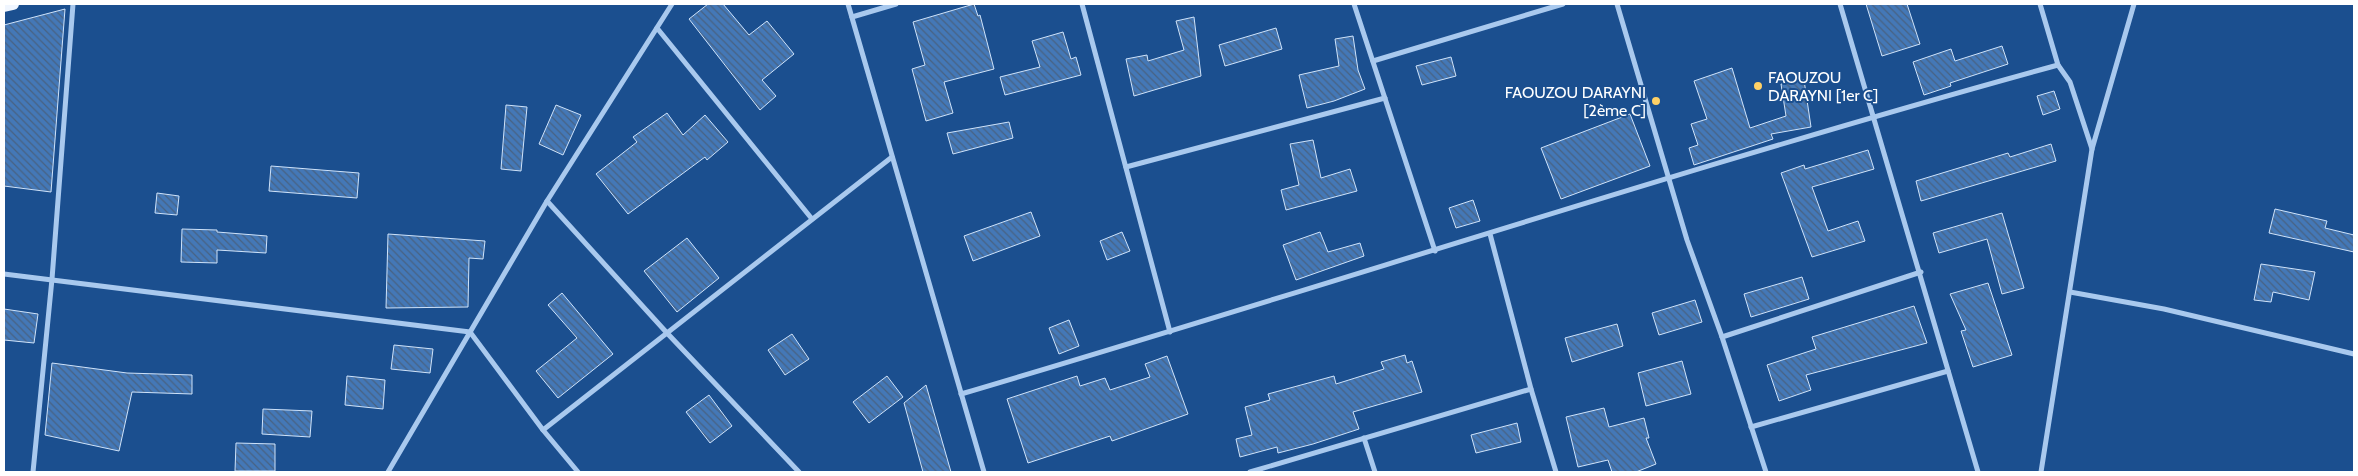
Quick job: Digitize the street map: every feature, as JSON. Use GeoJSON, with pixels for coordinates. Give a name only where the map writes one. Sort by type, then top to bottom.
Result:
{"type":"FeatureCollection","features":[{"type":"Feature","properties":{"kind":"main road"},"geometry":{"type":"LineString","coordinates":[[4,6],[13,4]]}},
{"type":"Feature","properties":{"kind":"street"},"geometry":{"type":"LineString","coordinates":[[33,472],[52,279],[74,4]]}},
{"type":"Feature","properties":{"kind":"street"},"geometry":{"type":"LineString","coordinates":[[388,472],[547,201],[672,4]]}},
{"type":"Feature","properties":{"kind":"street"},"geometry":{"type":"LineString","coordinates":[[848,4],[983,470],[977,472]]}},
{"type":"Feature","properties":{"kind":"street"},"geometry":{"type":"LineString","coordinates":[[852,17],[896,4]]}},
{"type":"Feature","properties":{"kind":"street"},"geometry":{"type":"LineString","coordinates":[[1082,4],[1170,332]]}},
{"type":"Feature","properties":{"kind":"street"},"geometry":{"type":"LineString","coordinates":[[1354,4],[1435,251]]}},
{"type":"Feature","properties":{"kind":"street"},"geometry":{"type":"LineString","coordinates":[[1373,61],[1563,4]]}},
{"type":"Feature","properties":{"kind":"street"},"geometry":{"type":"LineString","coordinates":[[1617,4],[1686,240],[1722,337],[1766,472]]}},
{"type":"Feature","properties":{"kind":"street"},"geometry":{"type":"LineString","coordinates":[[1840,4],[1872,116],[1921,272],[1978,472]]}},
{"type":"Feature","properties":{"kind":"street"},"geometry":{"type":"LineString","coordinates":[[2040,4],[2058,65],[2070,82],[2092,149]]}},
{"type":"Feature","properties":{"kind":"street"},"geometry":{"type":"LineString","coordinates":[[2036,472],[2042,469],[2092,149],[2134,4]]}},
{"type":"Feature","properties":{"kind":"street"},"geometry":{"type":"LineString","coordinates":[[657,28],[812,219]]}},
{"type":"Feature","properties":{"kind":"street"},"geometry":{"type":"LineString","coordinates":[[961,394],[1170,332],[1872,116],[2058,65]]}},
{"type":"Feature","properties":{"kind":"street"},"geometry":{"type":"LineString","coordinates":[[1126,167],[1385,98]]}},
{"type":"Feature","properties":{"kind":"street"},"geometry":{"type":"LineString","coordinates":[[544,430],[892,157]]}},
{"type":"Feature","properties":{"kind":"street"},"geometry":{"type":"LineString","coordinates":[[547,201],[667,333],[799,472]]}},
{"type":"Feature","properties":{"kind":"street"},"geometry":{"type":"LineString","coordinates":[[1490,234],[1531,389],[1556,472]]}},
{"type":"Feature","properties":{"kind":"street"},"geometry":{"type":"LineString","coordinates":[[1722,337],[1921,272]]}},
{"type":"Feature","properties":{"kind":"street"},"geometry":{"type":"LineString","coordinates":[[4,274],[470,332],[578,472]]}},
{"type":"Feature","properties":{"kind":"street"},"geometry":{"type":"LineString","coordinates":[[2070,292],[2164,309],[2354,354]]}},
{"type":"Feature","properties":{"kind":"street"},"geometry":{"type":"LineString","coordinates":[[1751,427],[1948,371]]}},
{"type":"Feature","properties":{"kind":"street"},"geometry":{"type":"LineString","coordinates":[[1250,472],[1531,389]]}},
{"type":"Feature","properties":{"kind":"street"},"geometry":{"type":"LineString","coordinates":[[1364,438],[1375,472]]}},
{"type":"Feature","properties":{"kind":"building"},"geometry":{"type":"Polygon","coordinates":[[[708,4],[723,4],[749,35],[767,21],[794,54],[762,80],[776,96],[760,110],[689,19],[708,4]]]}},
{"type":"Feature","properties":{"kind":"building"},"geometry":{"type":"Polygon","coordinates":[[[974,4],[978,16],[980,15],[994,69],[944,82],[953,113],[926,121],[912,69],[925,65],[913,22],[974,4]]]}},
{"type":"Feature","properties":{"kind":"building"},"geometry":{"type":"Polygon","coordinates":[[[1866,4],[1907,4],[1920,44],[1882,56],[1866,4]]]}},
{"type":"Feature","properties":{"kind":"building"},"geometry":{"type":"Polygon","coordinates":[[[65,9],[51,192],[4,186],[4,25],[65,9]]]}},
{"type":"Feature","properties":{"kind":"building"},"geometry":{"type":"Polygon","coordinates":[[[1194,17],[1201,76],[1134,96],[1126,59],[1147,55],[1148,61],[1184,50],[1176,21],[1194,17]]]}},
{"type":"Feature","properties":{"kind":"building"},"geometry":{"type":"Polygon","coordinates":[[[1276,28],[1282,49],[1225,66],[1219,45],[1276,28]]]}},
{"type":"Feature","properties":{"kind":"building"},"geometry":{"type":"Polygon","coordinates":[[[1063,32],[1071,59],[1076,57],[1081,75],[1005,95],[1000,77],[1040,67],[1032,41],[1063,32]]]}},
{"type":"Feature","properties":{"kind":"building"},"geometry":{"type":"Polygon","coordinates":[[[1353,36],[1358,70],[1365,89],[1334,101],[1307,108],[1299,75],[1339,66],[1335,39],[1353,36]]]}},
{"type":"Feature","properties":{"kind":"building"},"geometry":{"type":"Polygon","coordinates":[[[2002,46],[2008,64],[1950,83],[1951,86],[1924,95],[1913,62],[1951,49],[1955,61],[2002,46]]]}},
{"type":"Feature","properties":{"kind":"building"},"geometry":{"type":"Polygon","coordinates":[[[1451,57],[1456,76],[1422,85],[1416,66],[1451,57]]]}},
{"type":"Feature","properties":{"kind":"building"},"geometry":{"type":"Polygon","coordinates":[[[1732,68],[1750,128],[1786,116],[1781,84],[1804,80],[1811,127],[1771,134],[1773,139],[1694,165],[1689,148],[1698,145],[1691,124],[1707,119],[1694,81],[1732,68]]]}},
{"type":"Feature","properties":{"kind":"building"},"geometry":{"type":"Polygon","coordinates":[[[2054,91],[2060,109],[2043,115],[2037,96],[2054,91]]]}},
{"type":"Feature","properties":{"kind":"building"},"geometry":{"type":"Polygon","coordinates":[[[506,105],[527,107],[521,171],[501,169],[506,105]]]}},
{"type":"Feature","properties":{"kind":"building"},"geometry":{"type":"Polygon","coordinates":[[[556,105],[581,115],[563,155],[539,144],[556,105]]]}},
{"type":"Feature","properties":{"kind":"building"},"geometry":{"type":"Polygon","coordinates":[[[667,113],[683,135],[705,115],[728,142],[707,160],[705,157],[628,214],[596,174],[637,142],[633,137],[667,113]]]}},
{"type":"Feature","properties":{"kind":"building"},"geometry":{"type":"Polygon","coordinates":[[[1630,114],[1650,166],[1561,199],[1541,148],[1630,114]]]}},
{"type":"Feature","properties":{"kind":"building"},"geometry":{"type":"Polygon","coordinates":[[[1009,122],[1013,138],[953,154],[947,133],[1009,122]]]}},
{"type":"Feature","properties":{"kind":"building"},"geometry":{"type":"Polygon","coordinates":[[[1313,140],[1321,178],[1350,169],[1357,191],[1286,210],[1281,190],[1299,185],[1290,144],[1313,140]]]}},
{"type":"Feature","properties":{"kind":"building"},"geometry":{"type":"Polygon","coordinates":[[[2051,144],[2056,161],[1921,201],[1916,181],[2008,153],[2010,157],[2051,144]]]}},
{"type":"Feature","properties":{"kind":"building"},"geometry":{"type":"Polygon","coordinates":[[[1868,150],[1874,169],[1812,187],[1828,231],[1858,221],[1865,241],[1812,257],[1781,173],[1804,165],[1805,169],[1868,150]]]}},
{"type":"Feature","properties":{"kind":"building"},"geometry":{"type":"Polygon","coordinates":[[[271,166],[359,173],[357,198],[269,191],[271,166]]]}},
{"type":"Feature","properties":{"kind":"building"},"geometry":{"type":"Polygon","coordinates":[[[157,193],[179,196],[177,215],[155,213],[157,193]]]}},
{"type":"Feature","properties":{"kind":"building"},"geometry":{"type":"Polygon","coordinates":[[[1473,200],[1480,221],[1456,228],[1449,208],[1473,200]]]}},
{"type":"Feature","properties":{"kind":"building"},"geometry":{"type":"Polygon","coordinates":[[[2275,209],[2327,221],[2325,228],[2354,235],[2354,252],[2269,233],[2275,209]]]}},
{"type":"Feature","properties":{"kind":"building"},"geometry":{"type":"Polygon","coordinates":[[[1031,212],[1040,236],[973,261],[964,236],[1031,212]]]}},
{"type":"Feature","properties":{"kind":"building"},"geometry":{"type":"Polygon","coordinates":[[[2002,213],[2024,288],[2002,294],[1987,239],[1939,253],[1933,233],[2002,213]]]}},
{"type":"Feature","properties":{"kind":"building"},"geometry":{"type":"Polygon","coordinates":[[[182,229],[217,230],[217,232],[267,236],[266,253],[217,250],[217,263],[181,262],[182,229]]]}},
{"type":"Feature","properties":{"kind":"building"},"geometry":{"type":"Polygon","coordinates":[[[1122,232],[1130,251],[1107,260],[1100,241],[1122,232]]]}},
{"type":"Feature","properties":{"kind":"building"},"geometry":{"type":"Polygon","coordinates":[[[1320,232],[1328,252],[1360,243],[1364,256],[1296,280],[1283,245],[1320,232]]]}},
{"type":"Feature","properties":{"kind":"building"},"geometry":{"type":"Polygon","coordinates":[[[388,234],[485,241],[483,259],[469,258],[468,307],[386,308],[388,234]]]}},
{"type":"Feature","properties":{"kind":"building"},"geometry":{"type":"Polygon","coordinates":[[[687,238],[719,278],[677,312],[644,271],[687,238]]]}},
{"type":"Feature","properties":{"kind":"building"},"geometry":{"type":"Polygon","coordinates":[[[2261,264],[2315,272],[2309,300],[2273,292],[2271,302],[2254,300],[2261,264]]]}},
{"type":"Feature","properties":{"kind":"building"},"geometry":{"type":"Polygon","coordinates":[[[1802,277],[1809,299],[1751,317],[1744,294],[1802,277]]]}},
{"type":"Feature","properties":{"kind":"building"},"geometry":{"type":"Polygon","coordinates":[[[1988,283],[2012,355],[1973,367],[1961,331],[1966,330],[1950,294],[1988,283]]]}},
{"type":"Feature","properties":{"kind":"building"},"geometry":{"type":"Polygon","coordinates":[[[562,293],[613,354],[558,398],[536,371],[577,338],[548,305],[562,293]]]}},
{"type":"Feature","properties":{"kind":"building"},"geometry":{"type":"Polygon","coordinates":[[[1695,300],[1702,322],[1659,335],[1652,313],[1695,300]]]}},
{"type":"Feature","properties":{"kind":"building"},"geometry":{"type":"Polygon","coordinates":[[[1914,306],[1927,343],[1806,375],[1811,390],[1779,401],[1767,365],[1816,349],[1812,337],[1914,306]]]}},
{"type":"Feature","properties":{"kind":"building"},"geometry":{"type":"Polygon","coordinates":[[[4,309],[38,314],[34,343],[4,340],[4,309]]]}},
{"type":"Feature","properties":{"kind":"building"},"geometry":{"type":"Polygon","coordinates":[[[1069,320],[1079,346],[1059,354],[1049,328],[1069,320]]]}},
{"type":"Feature","properties":{"kind":"building"},"geometry":{"type":"Polygon","coordinates":[[[1617,324],[1623,346],[1572,362],[1565,338],[1617,324]]]}},
{"type":"Feature","properties":{"kind":"building"},"geometry":{"type":"Polygon","coordinates":[[[792,334],[809,359],[785,375],[768,350],[792,334]]]}},
{"type":"Feature","properties":{"kind":"building"},"geometry":{"type":"Polygon","coordinates":[[[394,345],[433,349],[430,373],[391,369],[394,345]]]}},
{"type":"Feature","properties":{"kind":"building"},"geometry":{"type":"Polygon","coordinates":[[[1405,355],[1407,363],[1412,361],[1422,392],[1353,412],[1359,429],[1278,453],[1277,447],[1240,457],[1236,439],[1252,435],[1245,407],[1270,400],[1268,394],[1334,376],[1336,384],[1384,369],[1381,362],[1405,355]]]}},
{"type":"Feature","properties":{"kind":"building"},"geometry":{"type":"Polygon","coordinates":[[[1167,356],[1188,414],[1112,441],[1110,436],[1028,463],[1007,399],[1077,376],[1080,386],[1105,378],[1110,390],[1150,377],[1145,364],[1167,356]]]}},
{"type":"Feature","properties":{"kind":"building"},"geometry":{"type":"Polygon","coordinates":[[[1682,361],[1691,394],[1646,406],[1638,373],[1682,361]]]}},
{"type":"Feature","properties":{"kind":"building"},"geometry":{"type":"Polygon","coordinates":[[[52,363],[127,373],[192,375],[192,394],[132,392],[119,451],[45,435],[52,363]]]}},
{"type":"Feature","properties":{"kind":"building"},"geometry":{"type":"Polygon","coordinates":[[[347,376],[385,380],[383,409],[345,405],[347,376]]]}},
{"type":"Feature","properties":{"kind":"building"},"geometry":{"type":"Polygon","coordinates":[[[887,376],[903,397],[869,423],[853,402],[887,376]]]}},
{"type":"Feature","properties":{"kind":"building"},"geometry":{"type":"Polygon","coordinates":[[[926,385],[951,472],[923,472],[904,403],[926,385]]]}},
{"type":"Feature","properties":{"kind":"building"},"geometry":{"type":"Polygon","coordinates":[[[709,395],[732,426],[710,443],[686,412],[709,395]]]}},
{"type":"Feature","properties":{"kind":"building"},"geometry":{"type":"Polygon","coordinates":[[[1604,408],[1609,427],[1644,418],[1649,438],[1646,438],[1656,464],[1636,472],[1612,472],[1608,460],[1578,467],[1566,417],[1604,408]]]}},
{"type":"Feature","properties":{"kind":"building"},"geometry":{"type":"Polygon","coordinates":[[[263,409],[312,411],[310,437],[262,434],[263,409]]]}},
{"type":"Feature","properties":{"kind":"building"},"geometry":{"type":"Polygon","coordinates":[[[1517,423],[1521,442],[1476,453],[1471,435],[1517,423]]]}},
{"type":"Feature","properties":{"kind":"building"},"geometry":{"type":"Polygon","coordinates":[[[236,443],[275,444],[275,471],[235,471],[236,443]]]}},
{"type":"Feature","properties":{"kind":"place","name":"FAOUZOU DARAYNI [1er C]"},"geometry":{"type":"Point","coordinates":[1758,86]}},
{"type":"Feature","properties":{"kind":"place","name":"FAOUZOU DARAYNI [2ème C]"},"geometry":{"type":"Point","coordinates":[1656,101]}}]}
